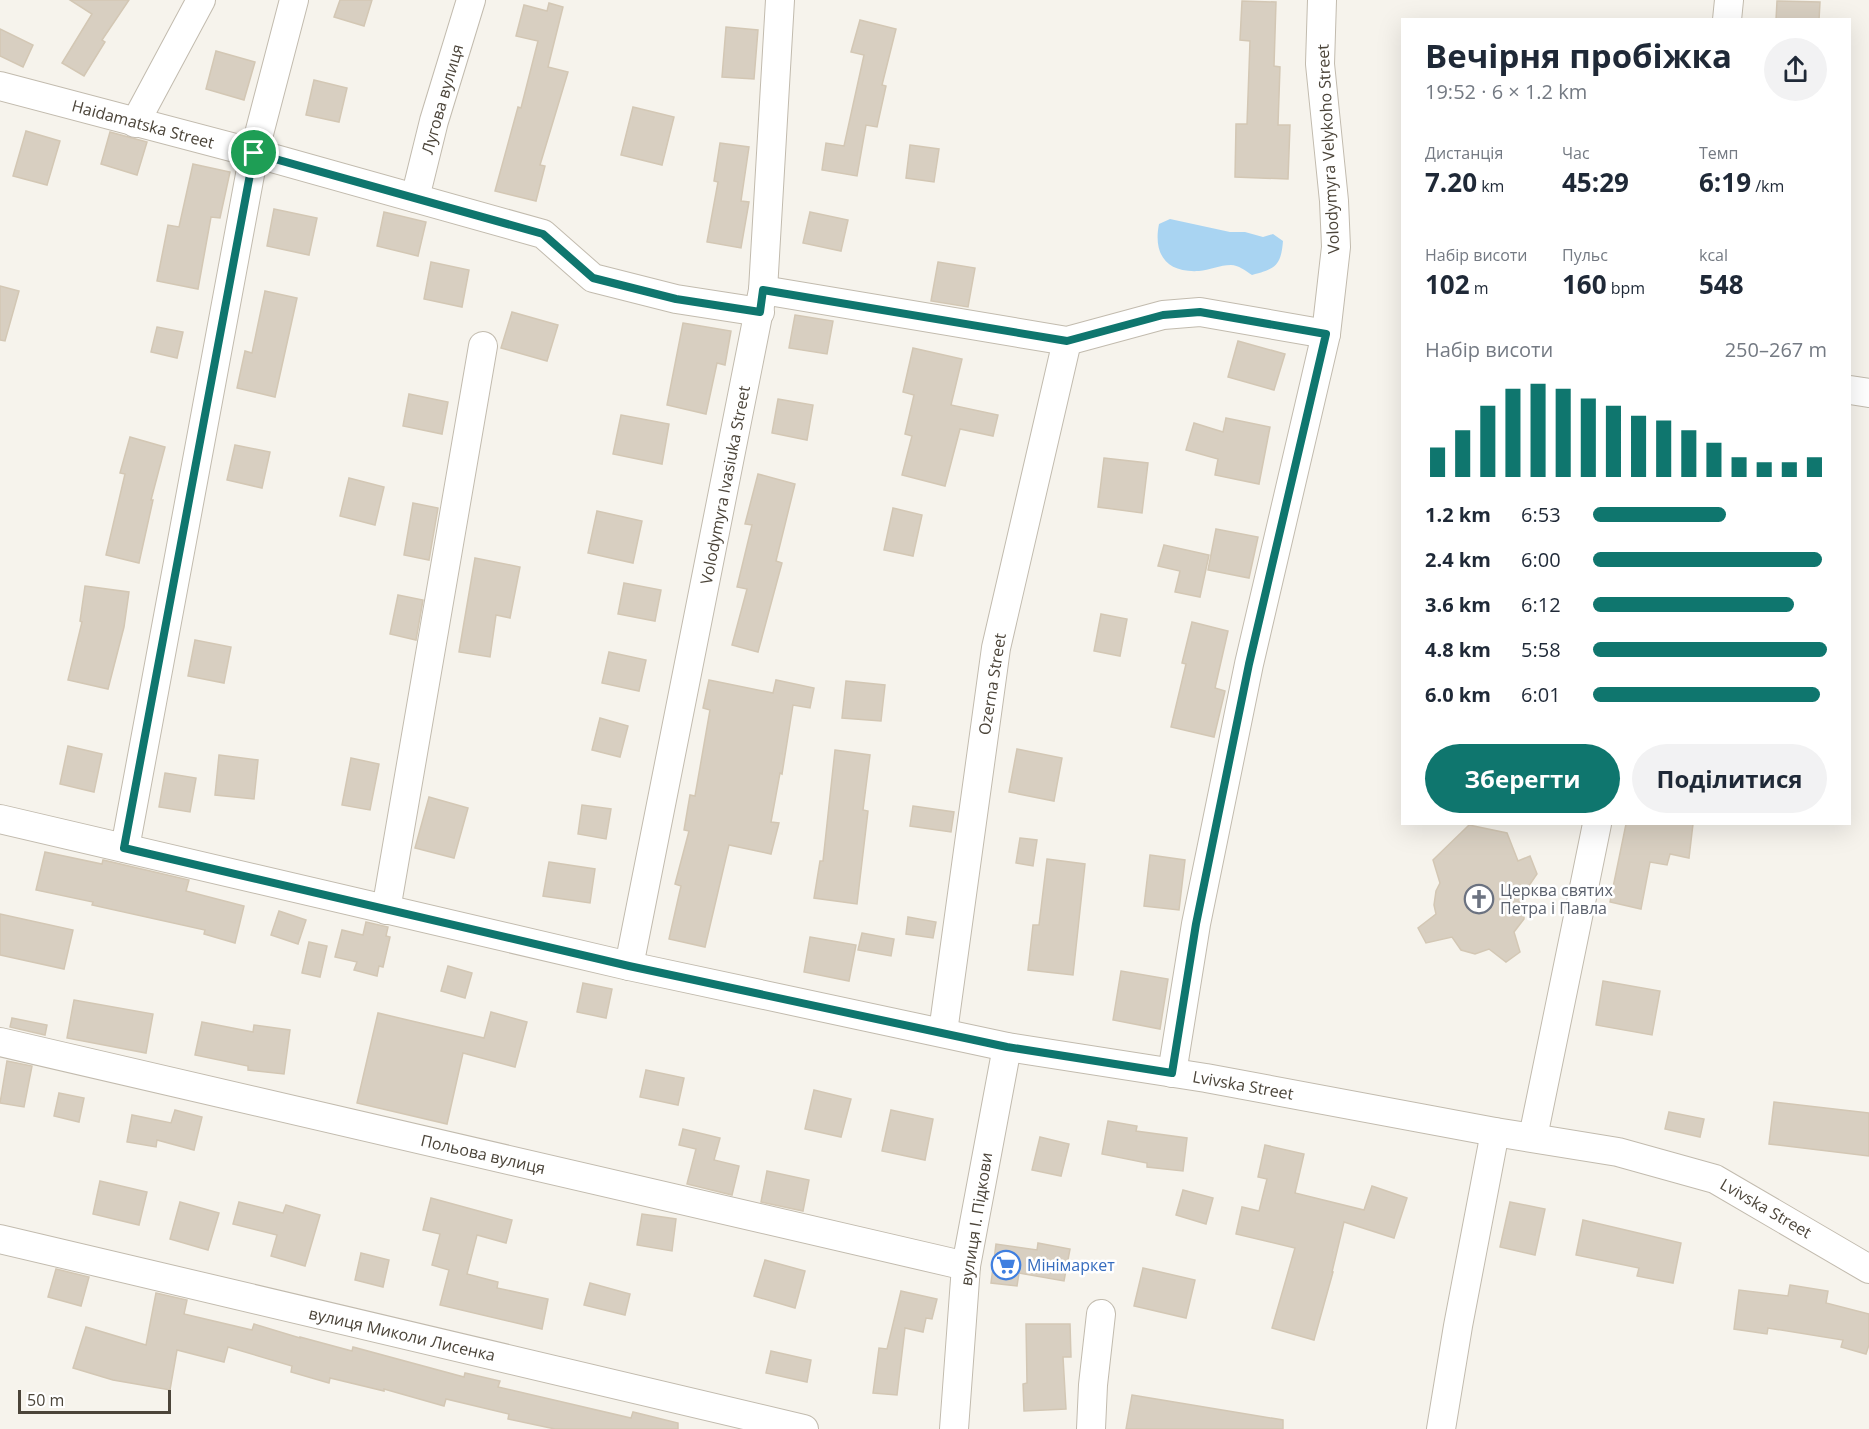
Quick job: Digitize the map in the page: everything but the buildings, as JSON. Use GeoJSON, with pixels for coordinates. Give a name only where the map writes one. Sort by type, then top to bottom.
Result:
{"type":"FeatureCollection","features":[{"type":"Feature","properties":{"kind":"street"},"geometry":{"type":"LineString","coordinates":[[135,123],[201,0]]}},
{"type":"Feature","properties":{"kind":"street"},"geometry":{"type":"LineString","coordinates":[[124,848],[254,153],[294,0]]}},
{"type":"Feature","properties":{"kind":"street","name":"Лугова вулиця"},"geometry":{"type":"LineString","coordinates":[[415,198],[434,121],[471,0]]}},
{"type":"Feature","properties":{"kind":"street","name":"Volodymyra Ivasiuka Street"},"geometry":{"type":"LineString","coordinates":[[629,966],[761,301],[780,0]]}},
{"type":"Feature","properties":{"kind":"street","name":"Volodymyra Velykoho Street"},"geometry":{"type":"LineString","coordinates":[[1172,1073],[1196,924],[1249,664],[1326,334],[1336,247],[1334,201],[1320,64],[1322,0]]}},
{"type":"Feature","properties":{"kind":"street"},"geometry":{"type":"LineString","coordinates":[[1727,18],[1729,0]]}},
{"type":"Feature","properties":{"kind":"street","name":"Haidamatska Street"},"geometry":{"type":"LineString","coordinates":[[0,86],[254,153],[543,234],[593,278],[676,299],[761,301],[1067,341]]}},
{"type":"Feature","properties":{"kind":"street"},"geometry":{"type":"LineString","coordinates":[[1067,341],[1163,315],[1200,312],[1326,334]]}},
{"type":"Feature","properties":{"kind":"street","name":"Ozerna Street"},"geometry":{"type":"LineString","coordinates":[[943,1032],[996,648],[1067,341]]}},
{"type":"Feature","properties":{"kind":"street"},"geometry":{"type":"LineString","coordinates":[[386,910],[483,346]]}},
{"type":"Feature","properties":{"kind":"street"},"geometry":{"type":"LineString","coordinates":[[1851,390],[1869,393]]}},
{"type":"Feature","properties":{"kind":"street","name":"Lvivska Street"},"geometry":{"type":"LineString","coordinates":[[0,819],[629,966],[1007,1047],[1172,1073],[1618,1152],[1715,1179],[1869,1269]]}},
{"type":"Feature","properties":{"kind":"street"},"geometry":{"type":"LineString","coordinates":[[1533,1137],[1597,825]]}},
{"type":"Feature","properties":{"kind":"street","name":"Польова вулиця"},"geometry":{"type":"LineString","coordinates":[[0,1042],[966,1266]]}},
{"type":"Feature","properties":{"kind":"street","name":"вулиця І. Підкови"},"geometry":{"type":"LineString","coordinates":[[954,1429],[966,1266],[1007,1047]]}},
{"type":"Feature","properties":{"kind":"street"},"geometry":{"type":"LineString","coordinates":[[1441,1429],[1458,1326],[1496,1132]]}},
{"type":"Feature","properties":{"kind":"street","name":"вулиця Миколи Лисенка"},"geometry":{"type":"LineString","coordinates":[[0,1239],[804,1429]]}},
{"type":"Feature","properties":{"kind":"street"},"geometry":{"type":"LineString","coordinates":[[1091,1429],[1093,1385],[1101,1314]]}},
{"type":"Feature","properties":{"kind":"water"},"geometry":{"type":"Polygon","coordinates":[[[1170,219],[1263,237],[1273,234],[1283,241],[1281,256],[1271,268],[1252,275],[1231,265],[1199,271],[1178,269],[1164,259],[1158,244],[1159,224],[1170,219]]]}},
{"type":"Feature","properties":{"kind":"place","name":"Церква святих Петра і Павла"},"geometry":{"type":"Point","coordinates":[1479,899]}},
{"type":"Feature","properties":{"kind":"place","name":"Мінімаркет"},"geometry":{"type":"Point","coordinates":[1006,1265]}},
{"type":"Feature","properties":{"kind":"route"},"geometry":{"type":"LineString","coordinates":[[254,153],[543,234],[593,278],[718,307],[760,312],[763,290],[1067,341],[1163,315],[1200,312],[1326,334],[1249,664],[1196,924],[1172,1073],[1007,1047],[629,966],[124,848],[254,153]]}}]}
